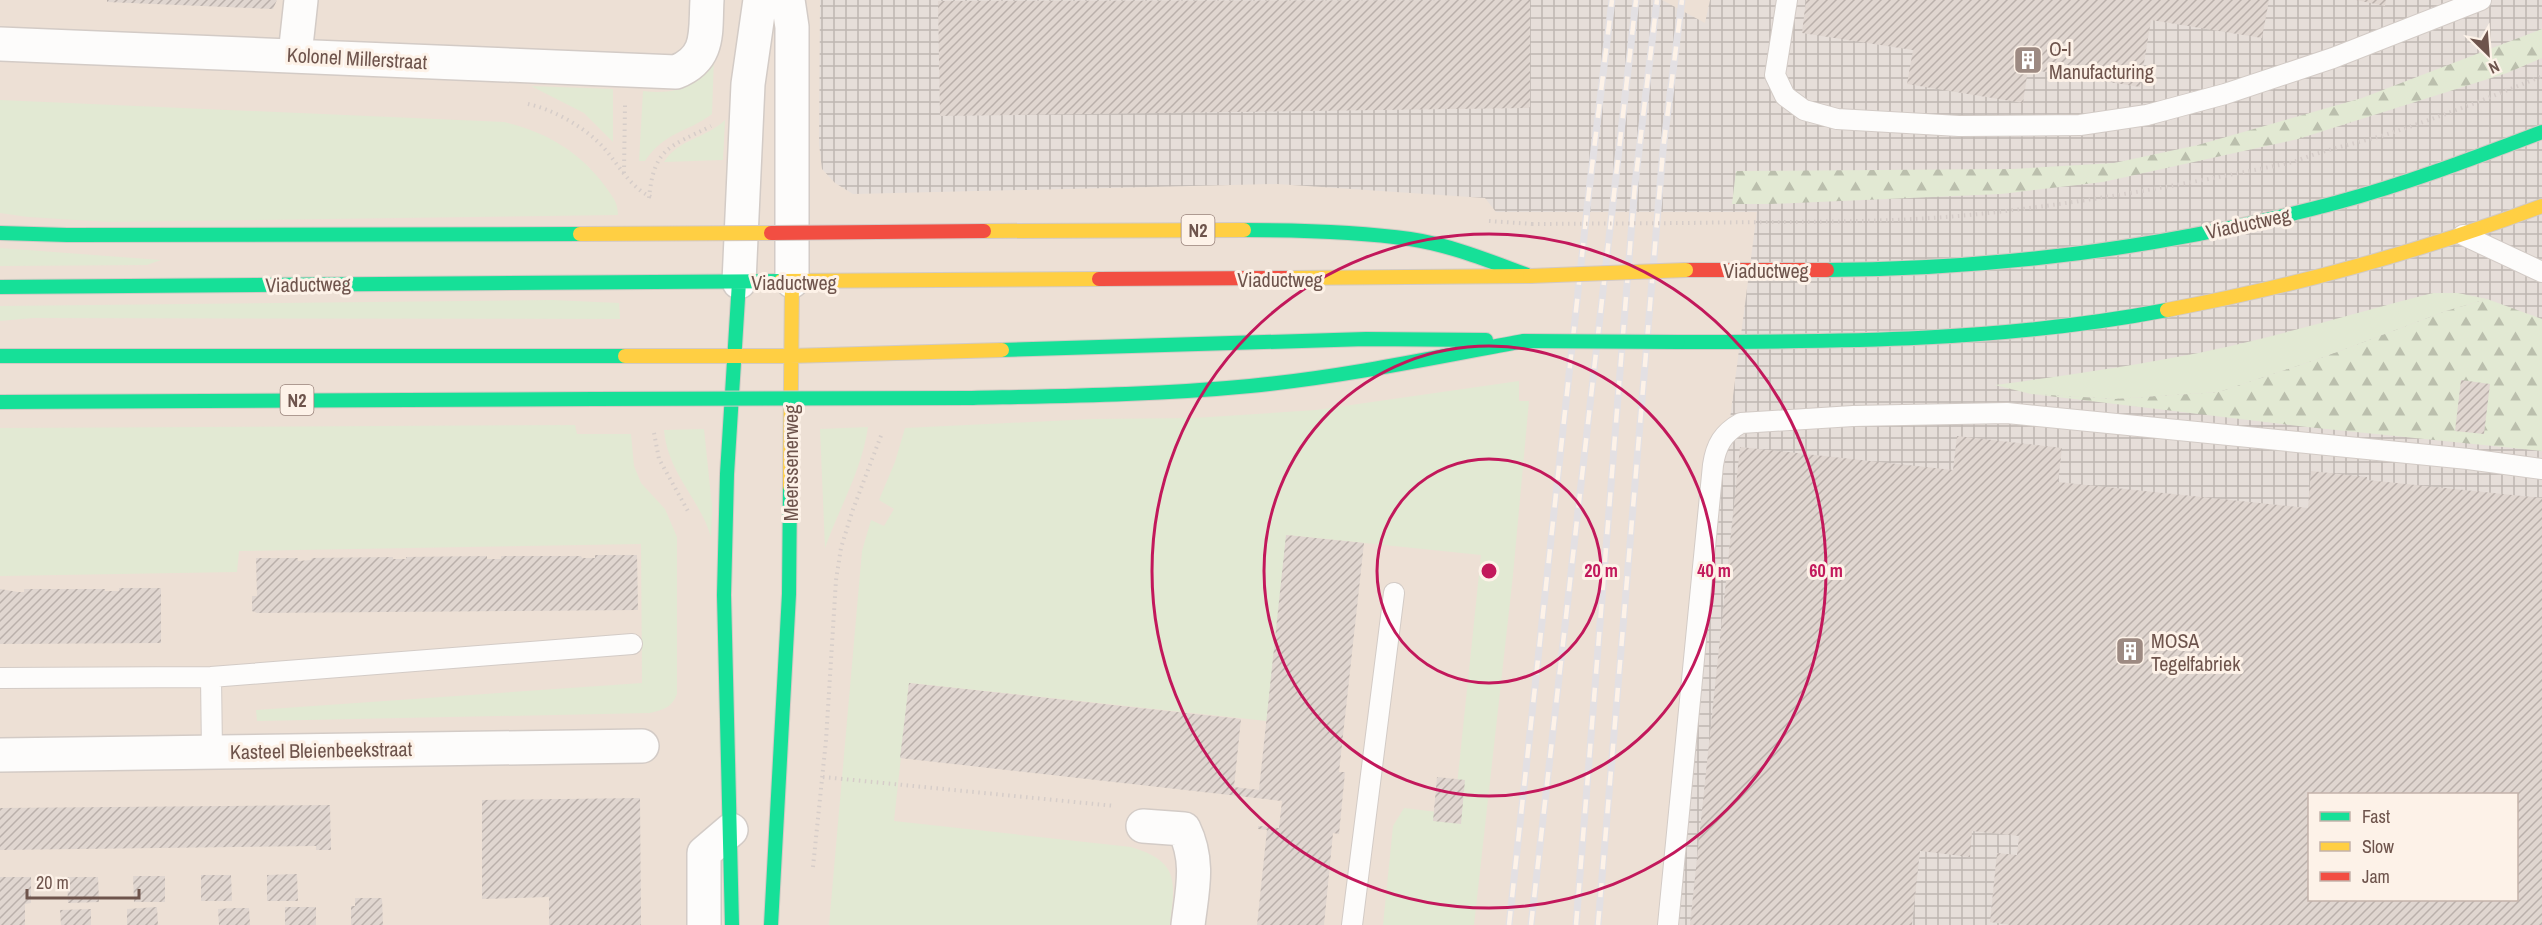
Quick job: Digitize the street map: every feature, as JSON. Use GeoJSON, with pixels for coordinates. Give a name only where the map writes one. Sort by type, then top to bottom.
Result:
{"type":"FeatureCollection","features":[{"type":"Feature","properties":{"kind":"main road","name":"Viaductweg"},"geometry":{"type":"LineString","coordinates":[[0,287],[1530,276],[1686,270],[1886,268],[1980,264],[2134,245],[2216,231],[2364,195],[2486,155],[2542,132]]}},
{"type":"Feature","properties":{"kind":"main road"},"geometry":{"type":"LineString","coordinates":[[0,356],[790,356],[1344,339],[1678,342],[1910,340],[2058,327],[2182,309],[2265,291],[2368,264],[2463,235],[2542,206]]}},
{"type":"Feature","properties":{"kind":"main road","name":"N2"},"geometry":{"type":"LineString","coordinates":[[0,233],[67,235],[580,234],[1304,230],[1412,239],[1472,255],[1530,276]]}},
{"type":"Feature","properties":{"kind":"main road","name":"Meerssenerweg"},"geometry":{"type":"LineString","coordinates":[[771,925],[789,594],[792,281]]}},
{"type":"Feature","properties":{"kind":"main road"},"geometry":{"type":"LineString","coordinates":[[732,925],[724,595],[727,474],[740,282]]}},
{"type":"Feature","properties":{"kind":"main road","name":"N2"},"geometry":{"type":"LineString","coordinates":[[0,402],[972,398],[1151,395],[1253,386],[1365,370],[1524,341]]}},
{"type":"Feature","properties":{"kind":"street"},"geometry":{"type":"LineString","coordinates":[[295,55],[301,0]]}},
{"type":"Feature","properties":{"kind":"street","name":"Kolonel Millerstraat"},"geometry":{"type":"LineString","coordinates":[[0,44],[676,72],[687,67],[704,48],[707,0]]}},
{"type":"Feature","properties":{"kind":"street"},"geometry":{"type":"LineString","coordinates":[[740,282],[748,84],[760,0]]}},
{"type":"Feature","properties":{"kind":"street","name":"Meerssenerweg"},"geometry":{"type":"LineString","coordinates":[[788,0],[792,27],[792,281]]}},
{"type":"Feature","properties":{"kind":"street","name":"Kasteel Bleienbeekstraat"},"geometry":{"type":"LineString","coordinates":[[0,755],[642,746]]}},
{"type":"Feature","properties":{"kind":"street"},"geometry":{"type":"LineString","coordinates":[[1143,826],[1185,829],[1192,845],[1195,862],[1188,925]]}},
{"type":"Feature","properties":{"kind":"street"},"geometry":{"type":"LineString","coordinates":[[704,925],[704,853],[731,830]]}},
{"type":"Feature","properties":{"kind":"lane"},"geometry":{"type":"LineString","coordinates":[[1787,0],[1775,75],[1785,96],[1804,110],[1837,118],[1992,126],[2080,125],[2147,115],[2225,94],[2333,58],[2481,0]]}},
{"type":"Feature","properties":{"kind":"lane"},"geometry":{"type":"LineString","coordinates":[[2463,235],[2542,272]]}},
{"type":"Feature","properties":{"kind":"lane"},"geometry":{"type":"LineString","coordinates":[[1668,925],[1713,465],[1720,440],[1741,423],[1853,416],[2007,413],[2468,459],[2542,469]]}},
{"type":"Feature","properties":{"kind":"lane"},"geometry":{"type":"LineString","coordinates":[[1352,925],[1394,593]]}},
{"type":"Feature","properties":{"kind":"lane"},"geometry":{"type":"LineString","coordinates":[[0,678],[211,677],[632,644]]}},
{"type":"Feature","properties":{"kind":"lane"},"geometry":{"type":"LineString","coordinates":[[211,677],[213,752]]}},
{"type":"Feature","properties":{"kind":"path"},"geometry":{"type":"LineString","coordinates":[[1532,224],[1934,218],[2081,200],[2294,162],[2318,152],[2388,134],[2453,112],[2542,76]]}},
{"type":"Feature","properties":{"kind":"path"},"geometry":{"type":"LineString","coordinates":[[649,205],[656,163],[666,149],[715,124],[748,84]]}},
{"type":"Feature","properties":{"kind":"path"},"geometry":{"type":"LineString","coordinates":[[520,103],[539,107],[570,121],[597,140],[624,174],[649,196]]}},
{"type":"Feature","properties":{"kind":"path"},"geometry":{"type":"LineString","coordinates":[[624,174],[625,109]]}},
{"type":"Feature","properties":{"kind":"path"},"geometry":{"type":"LineString","coordinates":[[653,425],[659,459],[693,521]]}},
{"type":"Feature","properties":{"kind":"path"},"geometry":{"type":"LineString","coordinates":[[813,868],[823,777],[841,548],[884,426]]}},
{"type":"Feature","properties":{"kind":"path"},"geometry":{"type":"LineString","coordinates":[[823,777],[1130,808],[1143,826]]}},
{"type":"Feature","properties":{"kind":"shaded area"},"geometry":{"type":"Polygon","coordinates":[[[0,0],[2542,0],[2542,925],[0,925],[0,0]]]}},
{"type":"Feature","properties":{"kind":"shaded area"},"geometry":{"type":"Polygon","coordinates":[[[820,0],[1662,0],[1705,23],[1710,0],[2542,0],[2542,925],[1664,925],[1757,212],[1496,212],[1485,198],[1277,184],[853,194],[835,183],[822,169],[819,144],[820,0]]]}},
{"type":"Feature","properties":{"kind":"green space"},"geometry":{"type":"Polygon","coordinates":[[[2542,29],[2542,58],[2507,73],[2298,139],[2103,182],[2001,194],[1732,204],[1736,171],[2013,169],[2114,163],[2198,145],[2362,98],[2542,29]]]}},
{"type":"Feature","properties":{"kind":"green space"},"geometry":{"type":"Polygon","coordinates":[[[714,57],[712,114],[668,138],[645,161],[639,161],[643,91],[666,92],[685,87],[701,76],[714,57]]]}},
{"type":"Feature","properties":{"kind":"green space"},"geometry":{"type":"Polygon","coordinates":[[[531,86],[613,89],[613,142],[584,113],[531,86]]]}},
{"type":"Feature","properties":{"kind":"green space"},"geometry":{"type":"Polygon","coordinates":[[[0,100],[504,122],[548,137],[573,153],[605,186],[616,203],[618,215],[108,222],[0,213],[0,100]]]}},
{"type":"Feature","properties":{"kind":"green space"},"geometry":{"type":"Polygon","coordinates":[[[725,120],[723,160],[664,162],[677,148],[710,131],[725,120]]]}},
{"type":"Feature","properties":{"kind":"green space"},"geometry":{"type":"Polygon","coordinates":[[[0,248],[161,260],[147,265],[0,266],[0,248]]]}},
{"type":"Feature","properties":{"kind":"green space"},"geometry":{"type":"Polygon","coordinates":[[[2433,293],[2458,293],[2487,299],[2446,311],[2324,357],[2219,392],[2115,399],[2031,394],[1995,385],[2192,354],[2433,293]]]}},
{"type":"Feature","properties":{"kind":"green space"},"geometry":{"type":"Polygon","coordinates":[[[2487,299],[2542,319],[2542,451],[2307,427],[2031,394],[2115,399],[2219,392],[2324,357],[2446,311],[2487,299]]]}},
{"type":"Feature","properties":{"kind":"green space"},"geometry":{"type":"Polygon","coordinates":[[[552,300],[619,303],[620,319],[33,318],[0,321],[0,306],[552,300]]]}},
{"type":"Feature","properties":{"kind":"green space"},"geometry":{"type":"Polygon","coordinates":[[[1519,381],[1519,401],[1529,401],[1513,575],[1474,925],[1383,925],[1393,826],[1404,808],[1454,814],[1481,555],[1287,535],[1267,721],[909,683],[894,821],[1131,847],[1147,853],[1158,859],[1171,875],[1173,896],[1170,925],[829,925],[862,551],[871,520],[884,526],[894,509],[879,500],[895,462],[905,428],[1093,419],[1194,418],[1316,410],[1519,381]]]}},
{"type":"Feature","properties":{"kind":"green space"},"geometry":{"type":"Polygon","coordinates":[[[575,425],[577,434],[631,434],[634,466],[641,483],[665,509],[677,537],[677,694],[670,705],[659,711],[257,721],[256,710],[642,683],[641,544],[239,551],[237,572],[0,576],[0,428],[575,425]]]}},
{"type":"Feature","properties":{"kind":"green space"},"geometry":{"type":"Polygon","coordinates":[[[868,427],[861,458],[825,548],[820,429],[868,427]]]}},
{"type":"Feature","properties":{"kind":"green space"},"geometry":{"type":"Polygon","coordinates":[[[704,429],[712,506],[711,537],[706,523],[671,460],[664,430],[704,429]]]}},
{"type":"Feature","properties":{"kind":"building"},"geometry":{"type":"Polygon","coordinates":[[[107,0],[277,0],[273,9],[107,2],[107,0]]]}},
{"type":"Feature","properties":{"kind":"building"},"geometry":{"type":"Polygon","coordinates":[[[1530,0],[1530,108],[940,116],[938,1],[1530,0]]]}},
{"type":"Feature","properties":{"kind":"building","name":"O-I Manufacturing"},"geometry":{"type":"Polygon","coordinates":[[[1806,0],[2269,0],[2262,38],[2151,20],[2140,87],[2028,69],[2023,103],[1907,84],[1913,50],[1802,33],[1806,0]]]}},
{"type":"Feature","properties":{"kind":"building"},"geometry":{"type":"Polygon","coordinates":[[[2356,0],[2386,0],[2385,6],[2356,0]]]}},
{"type":"Feature","properties":{"kind":"building"},"geometry":{"type":"Polygon","coordinates":[[[2461,380],[2490,384],[2484,434],[2455,431],[2461,380]]]}},
{"type":"Feature","properties":{"kind":"building","name":"MOSA Tegelfabriek"},"geometry":{"type":"Polygon","coordinates":[[[1957,436],[2062,448],[2058,482],[2308,508],[2311,471],[2367,477],[2367,480],[2542,498],[2542,925],[2011,925],[1990,922],[1997,853],[2017,855],[2019,836],[1972,831],[1970,857],[1920,851],[1912,925],[1690,925],[1740,447],[1953,470],[1957,436]]]}},
{"type":"Feature","properties":{"kind":"building"},"geometry":{"type":"Polygon","coordinates":[[[1286,535],[1364,543],[1339,772],[1345,772],[1339,834],[1333,833],[1324,925],[1257,925],[1267,830],[1258,829],[1258,826],[1279,828],[1282,801],[900,758],[909,683],[1241,719],[1234,787],[1259,790],[1286,535]]]}},
{"type":"Feature","properties":{"kind":"building"},"geometry":{"type":"Polygon","coordinates":[[[595,555],[637,555],[638,610],[257,613],[252,611],[252,596],[257,596],[256,558],[298,558],[298,561],[312,558],[393,557],[393,559],[406,559],[406,557],[487,556],[487,559],[501,559],[501,556],[595,558],[595,555]]]}},
{"type":"Feature","properties":{"kind":"building"},"geometry":{"type":"Polygon","coordinates":[[[119,588],[161,588],[161,643],[0,644],[0,589],[24,592],[24,589],[119,591],[119,588]]]}},
{"type":"Feature","properties":{"kind":"building"},"geometry":{"type":"Polygon","coordinates":[[[1437,777],[1465,780],[1461,824],[1433,821],[1437,777]]]}},
{"type":"Feature","properties":{"kind":"building"},"geometry":{"type":"Polygon","coordinates":[[[640,798],[641,925],[549,925],[549,897],[482,899],[482,800],[640,798]]]}},
{"type":"Feature","properties":{"kind":"building"},"geometry":{"type":"Polygon","coordinates":[[[330,805],[331,850],[316,850],[316,846],[0,850],[0,808],[330,805]]]}},
{"type":"Feature","properties":{"kind":"building"},"geometry":{"type":"Polygon","coordinates":[[[297,874],[298,901],[267,901],[267,875],[297,874]]]}},
{"type":"Feature","properties":{"kind":"building"},"geometry":{"type":"Polygon","coordinates":[[[201,875],[231,875],[232,901],[201,901],[201,875]]]}},
{"type":"Feature","properties":{"kind":"building"},"geometry":{"type":"Polygon","coordinates":[[[133,876],[165,876],[165,902],[134,902],[133,876]]]}},
{"type":"Feature","properties":{"kind":"building"},"geometry":{"type":"Polygon","coordinates":[[[0,877],[31,877],[31,903],[25,904],[25,925],[0,925],[0,877]]]}},
{"type":"Feature","properties":{"kind":"building"},"geometry":{"type":"Polygon","coordinates":[[[67,877],[98,877],[99,902],[68,903],[67,877]]]}},
{"type":"Feature","properties":{"kind":"building"},"geometry":{"type":"Polygon","coordinates":[[[355,898],[382,898],[383,925],[351,925],[351,906],[355,906],[355,898]]]}},
{"type":"Feature","properties":{"kind":"building"},"geometry":{"type":"Polygon","coordinates":[[[157,907],[158,925],[127,925],[127,909],[157,907]]]}},
{"type":"Feature","properties":{"kind":"building"},"geometry":{"type":"Polygon","coordinates":[[[285,907],[316,907],[316,925],[285,925],[285,907]]]}},
{"type":"Feature","properties":{"kind":"building"},"geometry":{"type":"Polygon","coordinates":[[[249,908],[250,925],[219,925],[218,909],[249,908]]]}},
{"type":"Feature","properties":{"kind":"building"},"geometry":{"type":"Polygon","coordinates":[[[91,909],[91,925],[61,925],[60,910],[91,909]]]}},
{"type":"Feature","properties":{"kind":"railway"},"geometry":{"type":"LineString","coordinates":[[1509,925],[1612,0]]}},
{"type":"Feature","properties":{"kind":"railway"},"geometry":{"type":"LineString","coordinates":[[1531,925],[1636,0]]}},
{"type":"Feature","properties":{"kind":"railway"},"geometry":{"type":"LineString","coordinates":[[1576,925],[1635,184],[1657,0]]}},
{"type":"Feature","properties":{"kind":"railway"},"geometry":{"type":"LineString","coordinates":[[1598,925],[1663,150],[1682,0]]}},
{"type":"Feature","properties":{"kind":"traffic: fast"},"geometry":{"type":"LineString","coordinates":[[1827,270],[1891,269],[2020,260],[2083,253],[2210,232],[2335,203],[2388,188],[2542,132]]}},
{"type":"Feature","properties":{"kind":"traffic: fast"},"geometry":{"type":"LineString","coordinates":[[1244,230],[1369,234],[1410,239],[1456,250],[1530,276]]}},
{"type":"Feature","properties":{"kind":"traffic: fast"},"geometry":{"type":"LineString","coordinates":[[0,233],[67,235],[580,234]]}},
{"type":"Feature","properties":{"kind":"traffic: fast"},"geometry":{"type":"LineString","coordinates":[[0,287],[781,281]]}},
{"type":"Feature","properties":{"kind":"traffic: fast"},"geometry":{"type":"LineString","coordinates":[[732,925],[724,595],[727,474],[739,282]]}},
{"type":"Feature","properties":{"kind":"traffic: fast"},"geometry":{"type":"LineString","coordinates":[[1678,342],[1923,338],[2045,328],[2167,310]]}},
{"type":"Feature","properties":{"kind":"traffic: fast"},"geometry":{"type":"LineString","coordinates":[[1002,350],[1366,339],[1486,340]]}},
{"type":"Feature","properties":{"kind":"traffic: fast"},"geometry":{"type":"LineString","coordinates":[[972,398],[1146,393],[1250,386],[1353,372],[1524,341]]}},
{"type":"Feature","properties":{"kind":"traffic: fast"},"geometry":{"type":"LineString","coordinates":[[1524,341],[1678,342]]}},
{"type":"Feature","properties":{"kind":"traffic: fast"},"geometry":{"type":"LineString","coordinates":[[0,356],[625,356]]}},
{"type":"Feature","properties":{"kind":"traffic: fast"},"geometry":{"type":"LineString","coordinates":[[594,399],[972,398]]}},
{"type":"Feature","properties":{"kind":"traffic: fast"},"geometry":{"type":"LineString","coordinates":[[0,402],[594,399]]}},
{"type":"Feature","properties":{"kind":"traffic: fast"},"geometry":{"type":"LineString","coordinates":[[771,925],[789,594],[790,486]]}},
{"type":"Feature","properties":{"kind":"traffic: slow"},"geometry":{"type":"LineString","coordinates":[[2167,310],[2263,290],[2357,266],[2450,238],[2542,206]]}},
{"type":"Feature","properties":{"kind":"traffic: slow"},"geometry":{"type":"LineString","coordinates":[[984,231],[1244,230]]}},
{"type":"Feature","properties":{"kind":"traffic: slow"},"geometry":{"type":"LineString","coordinates":[[580,234],[771,233]]}},
{"type":"Feature","properties":{"kind":"traffic: slow"},"geometry":{"type":"LineString","coordinates":[[1530,276],[1686,270]]}},
{"type":"Feature","properties":{"kind":"traffic: slow"},"geometry":{"type":"LineString","coordinates":[[1288,278],[1530,276]]}},
{"type":"Feature","properties":{"kind":"traffic: slow"},"geometry":{"type":"LineString","coordinates":[[781,281],[1099,279]]}},
{"type":"Feature","properties":{"kind":"traffic: slow"},"geometry":{"type":"LineString","coordinates":[[790,486],[792,281]]}},
{"type":"Feature","properties":{"kind":"traffic: slow"},"geometry":{"type":"LineString","coordinates":[[625,356],[790,356],[1002,350]]}},
{"type":"Feature","properties":{"kind":"traffic: jam"},"geometry":{"type":"LineString","coordinates":[[771,233],[984,231]]}},
{"type":"Feature","properties":{"kind":"traffic: jam"},"geometry":{"type":"LineString","coordinates":[[1686,270],[1827,270]]}},
{"type":"Feature","properties":{"kind":"traffic: jam"},"geometry":{"type":"LineString","coordinates":[[1099,279],[1288,278]]}},
{"type":"Feature","properties":{"kind":"place","name":"O-I Manufacturing"},"geometry":{"type":"Point","coordinates":[2028,60]}},
{"type":"Feature","properties":{"kind":"place","name":"MOSA Tegelfabriek"},"geometry":{"type":"Point","coordinates":[2130,651]}}]}
